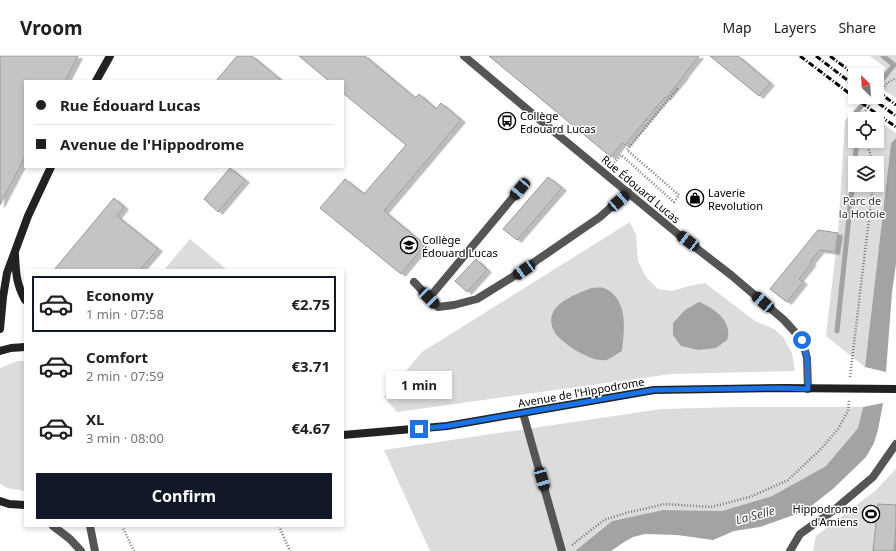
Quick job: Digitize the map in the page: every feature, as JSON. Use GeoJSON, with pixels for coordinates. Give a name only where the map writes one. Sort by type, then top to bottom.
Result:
{"type":"FeatureCollection","features":[{"type":"Feature","properties":{"kind":"main road"},"geometry":{"type":"LineString","coordinates":[[97,80],[110,56]]}},
{"type":"Feature","properties":{"kind":"main road"},"geometry":{"type":"LineString","coordinates":[[0,329],[7,273],[28,216],[51,168]]}},
{"type":"Feature","properties":{"kind":"main road"},"geometry":{"type":"LineString","coordinates":[[15,251],[16,276],[24,298]]}},
{"type":"Feature","properties":{"kind":"main road"},"geometry":{"type":"LineString","coordinates":[[0,352],[11,348],[24,347]]}},
{"type":"Feature","properties":{"kind":"main road","name":"Avenue de l'Hippodrome"},"geometry":{"type":"LineString","coordinates":[[345,436],[447,426],[654,390],[782,388],[896,389]]}},
{"type":"Feature","properties":{"kind":"main road"},"geometry":{"type":"LineString","coordinates":[[0,502],[24,506]]}},
{"type":"Feature","properties":{"kind":"street","name":"Rue Édouard Lucas"},"geometry":{"type":"LineString","coordinates":[[464,56],[784,320],[802,340],[807,358],[808,389]]}},
{"type":"Feature","properties":{"kind":"street"},"geometry":{"type":"LineString","coordinates":[[429,298],[520,189]]}},
{"type":"Feature","properties":{"kind":"street"},"geometry":{"type":"LineString","coordinates":[[414,282],[438,307],[454,305],[477,299],[511,278],[600,217],[628,192]]}},
{"type":"Feature","properties":{"kind":"street"},"geometry":{"type":"LineString","coordinates":[[523,413],[562,551]]}},
{"type":"Feature","properties":{"kind":"street"},"geometry":{"type":"LineString","coordinates":[[790,551],[800,534],[834,510],[874,477],[896,444]]}},
{"type":"Feature","properties":{"kind":"street"},"geometry":{"type":"LineString","coordinates":[[54,527],[70,539],[81,551]]}},
{"type":"Feature","properties":{"kind":"street"},"geometry":{"type":"LineString","coordinates":[[90,527],[95,551]]}},
{"type":"Feature","properties":{"kind":"path"},"geometry":{"type":"LineString","coordinates":[[884,87],[896,78]]}},
{"type":"Feature","properties":{"kind":"path"},"geometry":{"type":"LineString","coordinates":[[605,173],[621,155],[674,202],[679,195],[627,150],[677,89],[675,87]]}},
{"type":"Feature","properties":{"kind":"path"},"geometry":{"type":"LineString","coordinates":[[571,546],[604,520],[665,504],[711,507],[750,497],[788,480],[820,450],[838,429],[848,411],[852,389],[872,192]]}},
{"type":"Feature","properties":{"kind":"path"},"geometry":{"type":"LineString","coordinates":[[122,527],[134,551]]}},
{"type":"Feature","properties":{"kind":"path"},"geometry":{"type":"LineString","coordinates":[[279,527],[290,551]]}},
{"type":"Feature","properties":{"kind":"green space"},"geometry":{"type":"Polygon","coordinates":[[[870,56],[896,56],[896,98],[884,90],[884,70],[886,68],[870,56]]]}},
{"type":"Feature","properties":{"kind":"green space","name":"Parc de la Hotoie"},"geometry":{"type":"Polygon","coordinates":[[[857,106],[866,112],[852,112],[857,106]]]}},
{"type":"Feature","properties":{"kind":"green space","name":"Parc de la Hotoie"},"geometry":{"type":"Polygon","coordinates":[[[848,117],[848,148],[884,148],[884,125],[896,133],[896,138],[891,143],[865,367],[826,336],[838,233],[845,121],[848,117]]]}},
{"type":"Feature","properties":{"kind":"green space"},"geometry":{"type":"Polygon","coordinates":[[[630,222],[636,235],[638,261],[646,277],[658,289],[672,291],[705,283],[755,321],[774,329],[783,337],[792,353],[795,371],[671,374],[397,412],[384,397],[422,352],[630,222]]]}},
{"type":"Feature","properties":{"kind":"green space"},"geometry":{"type":"Polygon","coordinates":[[[190,239],[226,269],[165,269],[190,239]]]}},
{"type":"Feature","properties":{"kind":"green space"},"geometry":{"type":"Polygon","coordinates":[[[18,361],[24,361],[24,491],[7,488],[0,484],[0,368],[18,361]]]}},
{"type":"Feature","properties":{"kind":"green space"},"geometry":{"type":"Polygon","coordinates":[[[740,407],[863,407],[858,428],[826,466],[772,496],[722,511],[663,510],[612,521],[575,551],[430,551],[384,450],[661,409],[740,407]]]}},
{"type":"Feature","properties":{"kind":"green space","name":"Hippodrome d'Amiens"},"geometry":{"type":"Polygon","coordinates":[[[896,469],[896,551],[813,551],[816,536],[875,491],[896,469]]]}},
{"type":"Feature","properties":{"kind":"water"},"geometry":{"type":"Polygon","coordinates":[[[896,138],[896,264],[892,292],[886,372],[865,367],[891,143],[896,138]]]}},
{"type":"Feature","properties":{"kind":"water"},"geometry":{"type":"Polygon","coordinates":[[[591,288],[602,288],[610,292],[621,305],[623,312],[624,328],[622,351],[606,360],[593,359],[586,356],[564,342],[555,333],[551,320],[554,310],[568,298],[591,288]]]}},
{"type":"Feature","properties":{"kind":"water"},"geometry":{"type":"Polygon","coordinates":[[[699,302],[721,316],[727,325],[727,340],[716,348],[698,350],[681,346],[673,335],[673,323],[685,310],[699,302]]]}},
{"type":"Feature","properties":{"kind":"water","name":"La Selle"},"geometry":{"type":"Polygon","coordinates":[[[883,403],[874,443],[866,457],[834,488],[805,511],[760,527],[734,531],[713,540],[677,535],[645,534],[633,537],[611,551],[575,551],[612,521],[663,510],[722,511],[772,496],[826,466],[858,428],[863,407],[883,403]]]}},
{"type":"Feature","properties":{"kind":"building"},"geometry":{"type":"Polygon","coordinates":[[[0,56],[78,56],[66,80],[24,80],[24,159],[0,205],[0,56]]]}},
{"type":"Feature","properties":{"kind":"building"},"geometry":{"type":"Polygon","coordinates":[[[237,56],[252,56],[281,80],[217,80],[237,56]]]}},
{"type":"Feature","properties":{"kind":"building"},"geometry":{"type":"Polygon","coordinates":[[[299,56],[365,56],[415,98],[419,94],[436,109],[441,103],[461,120],[384,211],[425,245],[401,274],[320,208],[345,179],[364,194],[406,145],[344,94],[344,80],[328,80],[299,56]]]}},
{"type":"Feature","properties":{"kind":"building"},"geometry":{"type":"Polygon","coordinates":[[[489,56],[699,56],[666,98],[665,97],[625,145],[622,143],[611,157],[489,56]]]}},
{"type":"Feature","properties":{"kind":"building"},"geometry":{"type":"Polygon","coordinates":[[[710,56],[738,56],[770,83],[759,96],[710,56]]]}},
{"type":"Feature","properties":{"kind":"building"},"geometry":{"type":"Polygon","coordinates":[[[230,168],[245,180],[218,212],[204,199],[230,168]]]}},
{"type":"Feature","properties":{"kind":"building"},"geometry":{"type":"Polygon","coordinates":[[[548,177],[562,188],[517,240],[503,229],[548,177]]]}},
{"type":"Feature","properties":{"kind":"building"},"geometry":{"type":"Polygon","coordinates":[[[114,198],[124,207],[117,216],[158,249],[141,269],[55,269],[114,198]]]}},
{"type":"Feature","properties":{"kind":"building"},"geometry":{"type":"Polygon","coordinates":[[[818,230],[838,233],[835,252],[820,250],[799,279],[803,282],[787,302],[770,289],[818,230]]]}},
{"type":"Feature","properties":{"kind":"building"},"geometry":{"type":"Polygon","coordinates":[[[476,259],[487,270],[467,292],[455,281],[476,259]]]}},
{"type":"Feature","properties":{"kind":"building"},"geometry":{"type":"Polygon","coordinates":[[[878,504],[896,505],[894,551],[873,551],[878,504]]]}},
{"type":"Feature","properties":{"kind":"waterway"},"geometry":{"type":"LineString","coordinates":[[883,56],[894,65],[884,77]]}},
{"type":"Feature","properties":{"kind":"waterway"},"geometry":{"type":"LineString","coordinates":[[856,112],[863,104]]}},
{"type":"Feature","properties":{"kind":"waterway"},"geometry":{"type":"LineString","coordinates":[[837,331],[856,148]]}},
{"type":"Feature","properties":{"kind":"railway"},"geometry":{"type":"LineString","coordinates":[[800,56],[896,127]]}},
{"type":"Feature","properties":{"kind":"railway"},"geometry":{"type":"LineString","coordinates":[[816,56],[848,81]]}},
{"type":"Feature","properties":{"kind":"railway"},"geometry":{"type":"LineString","coordinates":[[830,56],[848,70]]}},
{"type":"Feature","properties":{"kind":"railway"},"geometry":{"type":"LineString","coordinates":[[884,96],[896,105]]}},
{"type":"Feature","properties":{"kind":"railway"},"geometry":{"type":"LineString","coordinates":[[880,104],[896,116]]}},
{"type":"Feature","properties":{"kind":"place","name":"Collège Edouard Lucas"},"geometry":{"type":"Point","coordinates":[507,121]}},
{"type":"Feature","properties":{"kind":"place","name":"Laverie Revolution"},"geometry":{"type":"Point","coordinates":[695,198]}},
{"type":"Feature","properties":{"kind":"place","name":"Collège Édouard Lucas"},"geometry":{"type":"Point","coordinates":[409,245]}},
{"type":"Feature","properties":{"kind":"place","name":"Hippodrome d'Amiens"},"geometry":{"type":"Point","coordinates":[871,514]}},
{"type":"Feature","properties":{"kind":"route"},"geometry":{"type":"LineString","coordinates":[[419,429],[447,426],[654,390],[808,389],[807,358],[802,340]]}}]}
